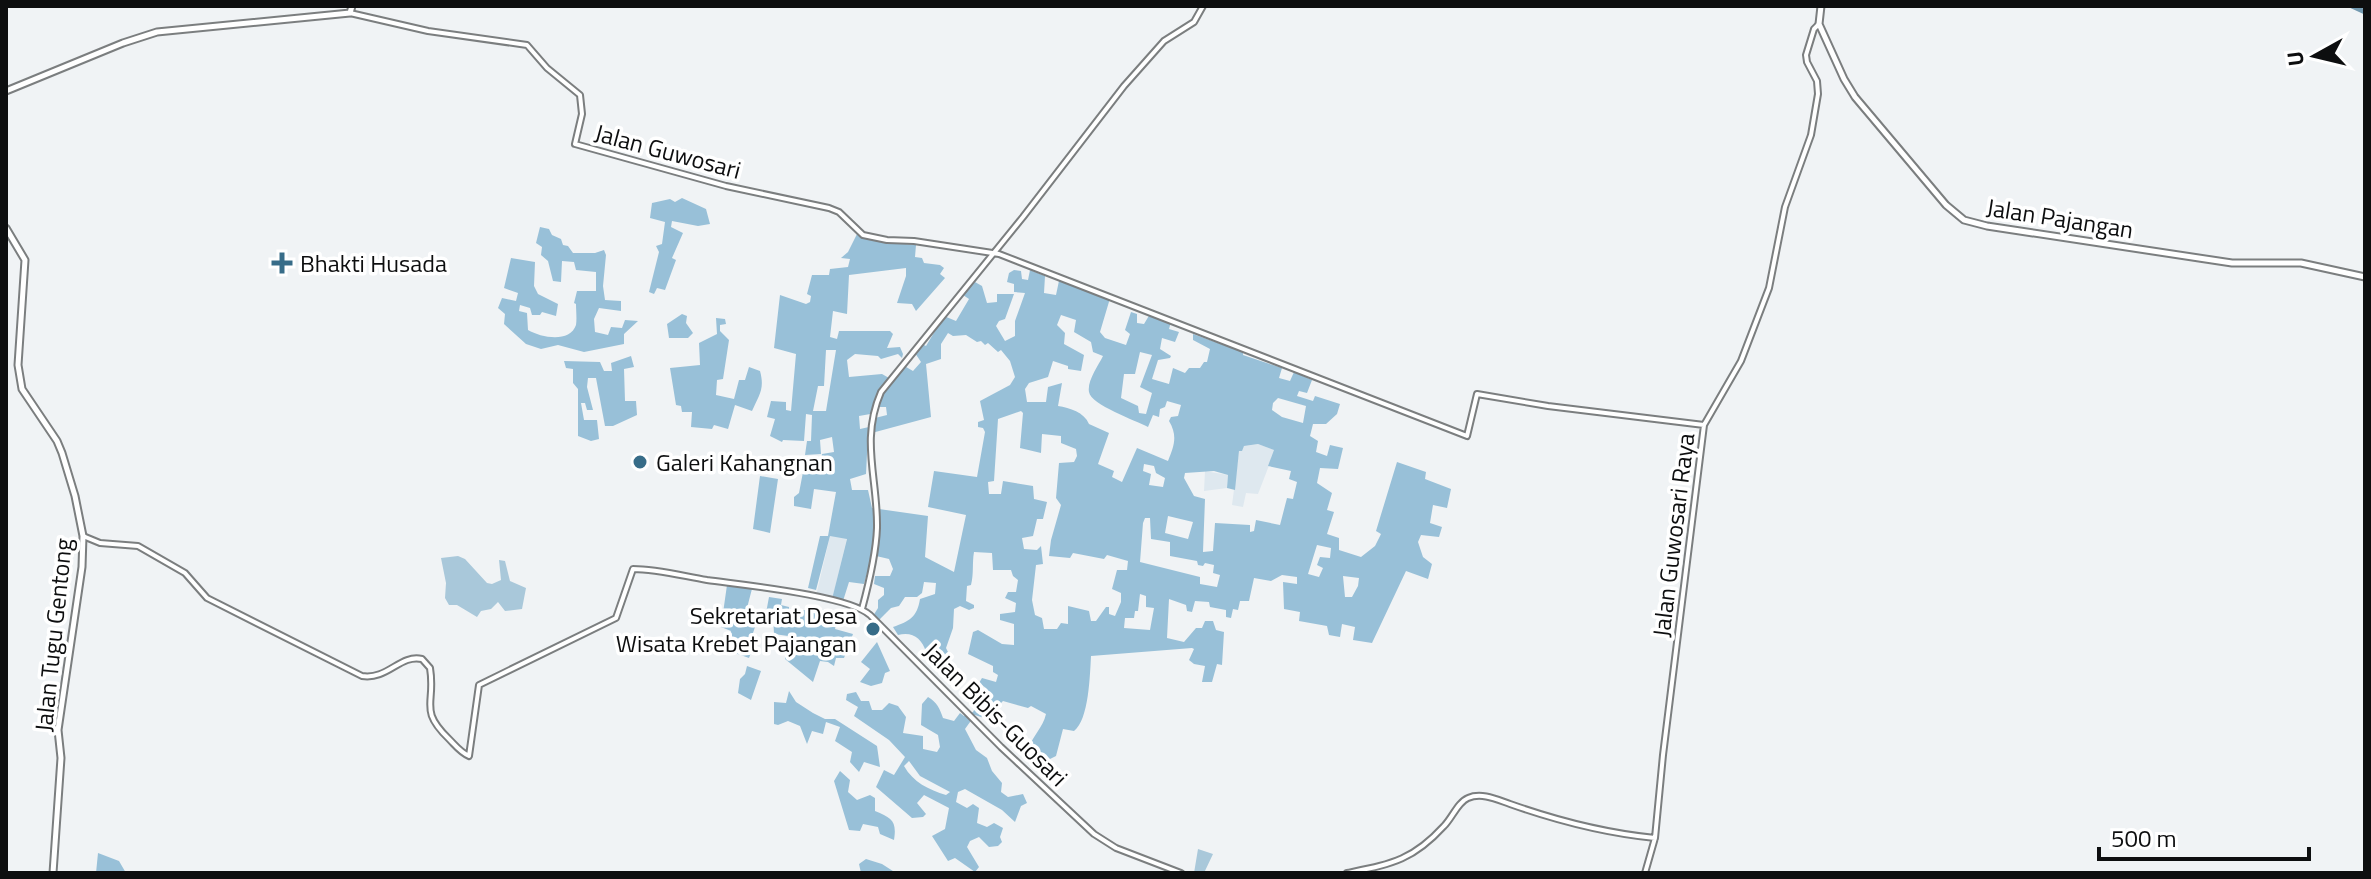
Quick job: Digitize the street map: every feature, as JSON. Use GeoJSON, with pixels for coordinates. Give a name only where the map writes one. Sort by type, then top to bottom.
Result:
{"type":"FeatureCollection","features":[{"type":"Feature","properties":{"kind":"main road"},"geometry":{"type":"LineString","coordinates":[[6,91],[157,32],[350,13],[352,6]]}},
{"type":"Feature","properties":{"kind":"main road"},"geometry":{"type":"LineString","coordinates":[[1819,24],[1821,6]]}},
{"type":"Feature","properties":{"kind":"main road","name":"Jalan Pajangan"},"geometry":{"type":"LineString","coordinates":[[1819,24],[1855,97],[1941,199],[1964,220],[2232,263],[2292,262],[2365,277]]}},
{"type":"Feature","properties":{"kind":"main road","name":"Jalan Tugu Gentong"},"geometry":{"type":"LineString","coordinates":[[6,228],[25,260],[19,382],[57,441],[75,496],[83,536],[82,567],[58,726],[61,758],[53,873]]}},
{"type":"Feature","properties":{"kind":"street"},"geometry":{"type":"LineString","coordinates":[[83,536],[100,543],[138,546],[185,573],[207,598],[362,676],[382,675],[409,659],[422,659],[430,668],[430,708],[434,725],[469,756],[479,685],[616,618],[633,569],[782,591],[862,609],[877,528],[869,455],[876,403],[883,388],[994,253],[1124,86],[1164,41],[1190,26],[1203,6]]}},
{"type":"Feature","properties":{"kind":"street","name":"Jalan Guwosari"},"geometry":{"type":"LineString","coordinates":[[350,13],[428,31],[527,45],[547,68],[580,95],[582,114],[575,144],[726,186],[829,208],[839,212],[860,233],[876,239],[914,241],[994,253]]}},
{"type":"Feature","properties":{"kind":"street","name":"Jalan Guwosari Raya"},"geometry":{"type":"LineString","coordinates":[[1645,873],[1655,838],[1704,425],[1741,361],[1769,288],[1782,215],[1811,135],[1818,94],[1817,81],[1806,55],[1814,29],[1819,24]]}},
{"type":"Feature","properties":{"kind":"street"},"geometry":{"type":"LineString","coordinates":[[994,253],[1467,436],[1477,394],[1704,425]]}},
{"type":"Feature","properties":{"kind":"street","name":"Jalan Bibis-Guosari"},"geometry":{"type":"LineString","coordinates":[[862,609],[1001,747],[1107,843],[1181,873]]}},
{"type":"Feature","properties":{"kind":"street"},"geometry":{"type":"LineString","coordinates":[[1347,873],[1390,865],[1410,855],[1441,830],[1466,798],[1473,797],[1491,798],[1589,828],[1655,838]]}},
{"type":"Feature","properties":{"kind":"shaded area"},"geometry":{"type":"Polygon","coordinates":[[[682,198],[706,209],[710,224],[698,226],[672,221],[671,227],[683,233],[672,258],[676,260],[665,290],[657,288],[654,294],[649,292],[659,252],[656,246],[662,244],[665,222],[650,218],[652,203],[670,199],[675,202],[682,198]]]}},
{"type":"Feature","properties":{"kind":"shaded area"},"geometry":{"type":"Polygon","coordinates":[[[540,227],[549,229],[573,253],[604,250],[605,300],[621,301],[621,311],[599,308],[594,319],[595,332],[608,335],[611,327],[622,328],[625,320],[638,321],[624,334],[624,344],[584,352],[558,345],[541,349],[526,344],[504,324],[505,314],[498,308],[502,298],[516,301],[518,293],[504,288],[511,258],[535,262],[534,286],[538,294],[558,304],[556,316],[542,312],[532,315],[530,308],[520,305],[519,311],[527,313],[528,330],[534,333],[562,337],[573,331],[577,291],[596,291],[596,272],[576,270],[574,262],[562,261],[561,282],[553,281],[548,261],[541,255],[542,247],[536,243],[540,227]]]}},
{"type":"Feature","properties":{"kind":"shaded area"},"geometry":{"type":"Polygon","coordinates":[[[857,234],[884,242],[916,245],[915,257],[922,258],[924,263],[940,265],[944,268],[940,274],[945,278],[916,311],[912,304],[897,303],[906,268],[849,275],[847,314],[833,311],[830,337],[837,339],[839,331],[890,331],[893,334],[887,348],[900,347],[903,354],[902,358],[898,354],[881,359],[855,354],[847,360],[849,377],[882,374],[889,378],[901,364],[913,371],[921,362],[915,353],[922,344],[926,346],[944,316],[956,321],[969,299],[963,295],[975,282],[982,286],[987,303],[997,302],[997,294],[1014,294],[1005,319],[996,326],[1005,341],[1015,336],[1015,321],[1025,293],[1014,292],[1014,284],[1007,282],[1009,273],[1021,271],[1022,279],[1028,280],[1030,270],[1045,276],[1044,293],[1056,295],[1060,276],[1111,295],[1100,332],[1105,338],[1126,345],[1130,334],[1125,330],[1131,312],[1137,314],[1137,323],[1144,324],[1150,314],[1171,322],[1169,329],[1179,332],[1175,342],[1162,338],[1160,349],[1171,356],[1158,360],[1152,379],[1169,384],[1173,368],[1185,373],[1189,368],[1200,368],[1207,362],[1210,349],[1193,340],[1193,334],[1282,368],[1279,378],[1290,381],[1294,372],[1312,380],[1307,393],[1299,391],[1297,396],[1313,401],[1315,396],[1340,404],[1337,414],[1326,424],[1313,424],[1310,436],[1318,441],[1316,452],[1327,456],[1330,445],[1343,448],[1338,469],[1320,468],[1317,483],[1332,493],[1327,510],[1334,512],[1327,534],[1339,538],[1339,550],[1361,557],[1375,546],[1381,534],[1376,531],[1397,462],[1426,472],[1425,479],[1451,489],[1447,508],[1433,505],[1430,523],[1442,527],[1439,537],[1421,535],[1418,542],[1423,557],[1432,564],[1428,579],[1406,571],[1372,643],[1353,640],[1355,627],[1342,624],[1340,637],[1329,635],[1327,626],[1299,621],[1300,612],[1284,609],[1283,582],[1297,584],[1297,577],[1282,575],[1271,581],[1254,578],[1249,601],[1240,601],[1238,610],[1233,609],[1231,618],[1226,617],[1226,610],[1210,607],[1209,602],[1195,601],[1192,612],[1187,611],[1186,605],[1169,599],[1167,638],[1184,642],[1196,628],[1202,628],[1205,621],[1213,621],[1216,630],[1224,632],[1222,665],[1217,664],[1212,682],[1202,682],[1205,666],[1189,660],[1192,648],[1091,656],[1083,717],[1074,731],[1063,729],[1056,756],[1050,759],[1036,750],[1032,753],[1028,750],[1046,714],[1031,706],[1028,708],[1003,701],[997,707],[990,708],[984,718],[975,715],[965,729],[976,750],[987,758],[992,771],[1002,783],[1001,792],[1008,797],[1023,794],[1027,803],[1021,806],[1015,822],[1002,810],[965,789],[958,792],[956,802],[967,808],[973,804],[979,808],[977,823],[987,827],[994,823],[1003,828],[1002,842],[989,847],[979,837],[970,841],[967,847],[979,867],[975,872],[955,858],[948,861],[932,836],[945,829],[949,808],[924,795],[917,803],[926,814],[912,818],[876,787],[884,770],[894,775],[905,757],[889,740],[854,716],[858,707],[846,700],[847,694],[856,692],[861,701],[869,701],[872,710],[882,710],[889,703],[898,706],[906,717],[903,733],[923,736],[923,749],[937,752],[940,747],[938,735],[921,725],[922,704],[928,697],[938,706],[943,718],[954,721],[960,713],[964,716],[973,712],[986,688],[979,683],[982,678],[996,682],[998,675],[993,672],[993,666],[968,654],[973,632],[978,630],[1002,644],[1014,645],[1014,624],[1000,620],[1000,614],[1015,612],[1016,603],[1005,598],[1008,592],[1016,592],[1018,580],[1011,570],[993,570],[992,553],[974,552],[972,581],[967,586],[966,601],[974,608],[969,610],[960,606],[954,609],[953,628],[946,648],[951,658],[948,662],[937,649],[926,652],[916,637],[898,635],[893,627],[912,618],[920,599],[935,594],[936,583],[924,582],[922,593],[917,597],[905,597],[899,606],[891,608],[879,620],[873,616],[878,600],[884,595],[884,588],[874,584],[875,576],[890,576],[893,569],[889,559],[872,555],[864,584],[849,582],[843,601],[832,599],[847,539],[830,536],[816,590],[808,588],[820,536],[828,536],[836,492],[814,489],[811,509],[794,506],[794,497],[799,493],[803,472],[819,471],[822,454],[834,452],[832,437],[820,440],[821,454],[805,455],[807,441],[811,441],[812,415],[806,414],[804,441],[782,442],[770,436],[775,419],[767,417],[771,401],[786,402],[786,410],[791,411],[796,354],[774,348],[780,295],[806,304],[810,302],[811,296],[807,294],[812,275],[829,275],[830,269],[848,267],[850,259],[841,258],[848,252],[857,234]],[[1061,315],[1057,325],[1065,333],[1064,344],[1084,355],[1081,371],[1068,369],[1068,366],[1053,361],[1048,377],[1029,383],[1025,389],[1027,402],[1046,402],[1048,387],[1062,383],[1058,406],[1076,411],[1089,424],[1109,433],[1098,464],[1114,471],[1112,477],[1122,482],[1137,448],[1168,461],[1174,441],[1169,421],[1171,417],[1178,416],[1181,405],[1167,401],[1165,407],[1160,409],[1159,417],[1153,415],[1148,427],[1105,407],[1089,392],[1091,378],[1103,356],[1093,352],[1091,342],[1074,332],[1076,320],[1061,315]],[[948,333],[941,344],[941,359],[926,364],[931,417],[868,434],[866,474],[850,479],[852,490],[868,490],[872,508],[928,516],[925,557],[954,572],[966,515],[928,507],[934,471],[977,477],[985,432],[978,427],[978,422],[984,420],[980,401],[1010,385],[1015,377],[1010,361],[1001,350],[998,352],[988,343],[985,345],[966,335],[953,336],[948,333]],[[826,350],[824,386],[818,386],[813,411],[826,411],[836,350],[826,350]],[[1140,352],[1135,374],[1124,374],[1121,398],[1138,406],[1139,413],[1146,414],[1152,393],[1140,387],[1152,355],[1140,352]],[[1278,398],[1272,410],[1282,417],[1303,423],[1306,406],[1278,398]],[[877,407],[876,413],[859,416],[860,429],[869,427],[871,419],[887,415],[886,407],[877,407]],[[1021,411],[998,419],[994,481],[988,482],[989,494],[1001,494],[1003,481],[1033,486],[1034,499],[1047,502],[1043,519],[1037,519],[1033,536],[1022,538],[1024,549],[1037,550],[1041,546],[1043,564],[1036,565],[1032,600],[1035,615],[1042,618],[1044,629],[1057,629],[1061,623],[1068,624],[1068,606],[1089,611],[1091,621],[1096,621],[1106,607],[1109,607],[1109,614],[1115,616],[1121,593],[1112,589],[1117,570],[1127,570],[1128,561],[1107,555],[1104,559],[1073,553],[1070,558],[1049,556],[1061,505],[1056,498],[1059,463],[1074,462],[1076,449],[1061,443],[1061,436],[1042,434],[1041,453],[1020,448],[1023,413],[1021,411]],[[1258,444],[1244,446],[1239,451],[1235,490],[1227,488],[1228,475],[1214,471],[1185,473],[1184,478],[1194,496],[1205,499],[1203,552],[1213,551],[1215,523],[1250,525],[1250,532],[1254,531],[1256,520],[1280,525],[1287,498],[1293,499],[1297,482],[1289,479],[1291,471],[1268,466],[1274,450],[1258,444]],[[1144,464],[1143,471],[1151,474],[1149,485],[1163,487],[1165,478],[1156,473],[1154,466],[1144,464]],[[1168,516],[1165,533],[1188,539],[1193,522],[1168,516]],[[1145,518],[1140,562],[1200,577],[1200,584],[1217,587],[1220,575],[1213,573],[1214,565],[1198,565],[1197,561],[1170,556],[1170,542],[1151,539],[1150,518],[1145,518]],[[1317,545],[1308,574],[1319,577],[1323,568],[1317,565],[1320,557],[1330,558],[1331,548],[1317,545]],[[1343,576],[1345,597],[1352,597],[1359,578],[1343,576]],[[1140,594],[1134,618],[1125,618],[1124,628],[1150,630],[1154,608],[1146,607],[1146,596],[1140,594]],[[909,761],[904,766],[912,777],[934,791],[946,795],[950,792],[920,776],[909,761]]]}},
{"type":"Feature","properties":{"kind":"shaded area"},"geometry":{"type":"Polygon","coordinates":[[[682,314],[687,316],[686,323],[693,333],[688,338],[669,338],[667,324],[682,314]]]}},
{"type":"Feature","properties":{"kind":"shaded area"},"geometry":{"type":"Polygon","coordinates":[[[716,318],[725,319],[726,324],[720,325],[720,331],[729,340],[723,379],[717,380],[716,395],[734,399],[739,380],[745,380],[749,367],[760,371],[762,387],[752,411],[735,405],[728,429],[714,425],[712,429],[691,427],[692,412],[682,412],[681,406],[676,405],[670,368],[700,365],[699,343],[717,334],[716,318]]]}},
{"type":"Feature","properties":{"kind":"shaded area"},"geometry":{"type":"Polygon","coordinates":[[[631,356],[634,367],[624,369],[625,401],[636,401],[637,415],[613,426],[605,426],[596,378],[588,378],[593,410],[587,410],[585,403],[581,403],[584,420],[597,420],[599,439],[591,441],[578,436],[578,389],[573,383],[573,369],[566,368],[564,361],[600,362],[604,371],[612,371],[611,363],[631,356]]]}},
{"type":"Feature","properties":{"kind":"shaded area"},"geometry":{"type":"Polygon","coordinates":[[[1258,444],[1275,450],[1258,494],[1246,493],[1243,507],[1232,505],[1239,451],[1244,446],[1258,444]]]}},
{"type":"Feature","properties":{"kind":"shaded area"},"geometry":{"type":"Polygon","coordinates":[[[1205,471],[1228,475],[1227,488],[1204,491],[1205,471]]]}},
{"type":"Feature","properties":{"kind":"shaded area"},"geometry":{"type":"Polygon","coordinates":[[[760,476],[778,479],[770,533],[753,529],[760,476]]]}},
{"type":"Feature","properties":{"kind":"shaded area"},"geometry":{"type":"Polygon","coordinates":[[[830,536],[847,538],[831,604],[815,600],[830,536]]]}},
{"type":"Feature","properties":{"kind":"shaded area"},"geometry":{"type":"Polygon","coordinates":[[[458,556],[465,559],[487,583],[492,584],[501,580],[499,560],[505,561],[510,581],[526,588],[522,609],[505,611],[498,602],[491,609],[481,611],[477,617],[457,605],[449,605],[445,598],[446,583],[441,558],[458,556]]]}},
{"type":"Feature","properties":{"kind":"shaded area"},"geometry":{"type":"Polygon","coordinates":[[[736,582],[753,585],[747,608],[760,612],[752,636],[757,637],[749,658],[724,649],[731,631],[721,627],[727,585],[735,586],[736,582]]]}},
{"type":"Feature","properties":{"kind":"shaded area"},"geometry":{"type":"Polygon","coordinates":[[[769,597],[782,599],[781,605],[789,607],[789,610],[782,611],[781,620],[794,623],[799,610],[812,610],[813,607],[839,614],[835,629],[853,634],[844,658],[836,658],[834,666],[820,661],[813,682],[785,659],[788,636],[774,634],[773,614],[766,613],[769,597]]]}},
{"type":"Feature","properties":{"kind":"shaded area"},"geometry":{"type":"Polygon","coordinates":[[[877,642],[890,671],[885,673],[882,683],[871,686],[860,682],[870,669],[861,662],[877,642]]]}},
{"type":"Feature","properties":{"kind":"shaded area"},"geometry":{"type":"Polygon","coordinates":[[[747,666],[761,671],[751,700],[738,693],[740,679],[747,666]]]}},
{"type":"Feature","properties":{"kind":"shaded area"},"geometry":{"type":"Polygon","coordinates":[[[789,691],[796,702],[813,713],[825,719],[835,719],[877,746],[880,767],[864,762],[859,772],[850,762],[852,752],[835,741],[840,727],[826,722],[823,734],[812,731],[807,744],[800,726],[788,721],[774,724],[774,702],[786,703],[789,691]]]}},
{"type":"Feature","properties":{"kind":"shaded area"},"geometry":{"type":"Polygon","coordinates":[[[840,771],[850,780],[848,792],[857,800],[870,795],[875,798],[875,811],[894,824],[894,840],[880,834],[878,827],[863,824],[860,831],[849,830],[834,781],[840,771]]]}},
{"type":"Feature","properties":{"kind":"shaded area"},"geometry":{"type":"Polygon","coordinates":[[[1198,849],[1213,854],[1204,873],[1194,873],[1198,849]]]}},
{"type":"Feature","properties":{"kind":"shaded area"},"geometry":{"type":"Polygon","coordinates":[[[98,853],[119,861],[126,873],[96,873],[98,853]]]}},
{"type":"Feature","properties":{"kind":"shaded area"},"geometry":{"type":"Polygon","coordinates":[[[866,859],[896,873],[861,873],[859,864],[866,859]]]}},
{"type":"Feature","properties":{"kind":"waterway"},"geometry":{"type":"LineString","coordinates":[[2352,6],[2365,12]]}},
{"type":"Feature","properties":{"kind":"place","name":"Bhakti Husada"},"geometry":{"type":"Point","coordinates":[282,263]}},
{"type":"Feature","properties":{"kind":"place","name":"Galeri Kahangnan"},"geometry":{"type":"Point","coordinates":[640,462]}},
{"type":"Feature","properties":{"kind":"place","name":"Sekretariat Desa Wisata Krebet Pajangan"},"geometry":{"type":"Point","coordinates":[873,629]}}]}
